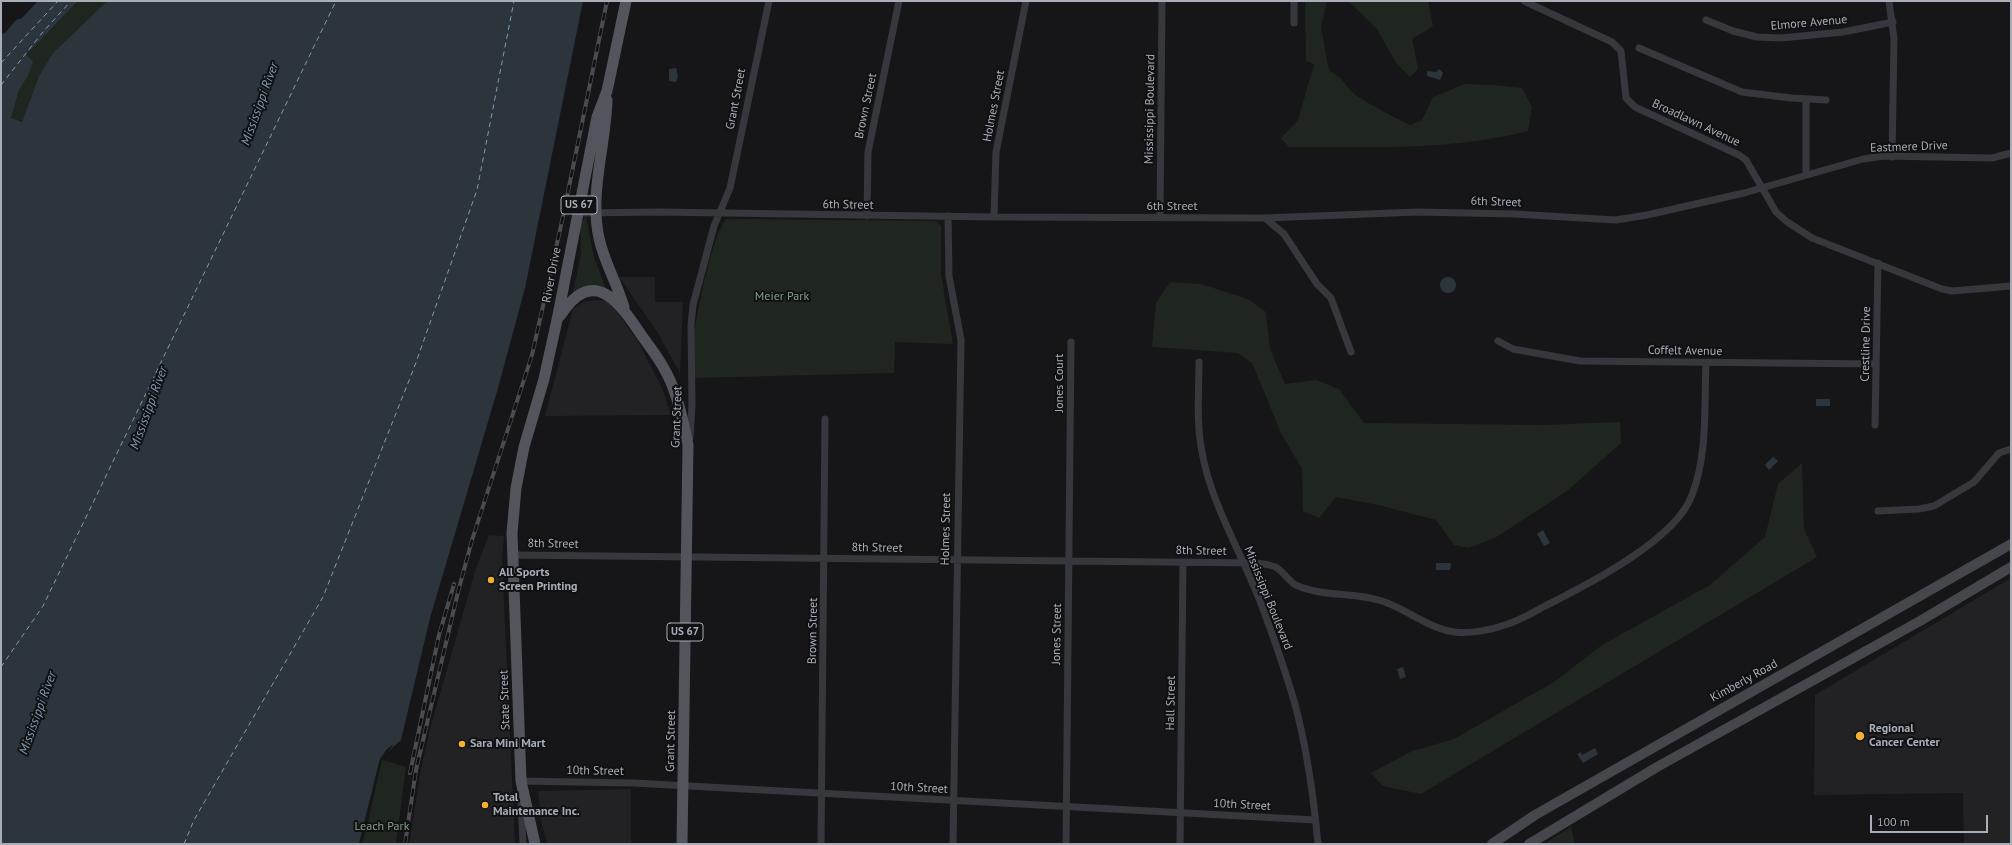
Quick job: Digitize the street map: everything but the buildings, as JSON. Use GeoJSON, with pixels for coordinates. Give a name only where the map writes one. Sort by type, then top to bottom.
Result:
{"type":"FeatureCollection","features":[{"type":"Feature","properties":{"kind":"main road","name":"River Drive"},"geometry":{"type":"LineString","coordinates":[[512,555],[516,488],[524,447],[544,379],[597,117],[607,92],[626,1]]}},
{"type":"Feature","properties":{"kind":"main road","name":"US 67"},"geometry":{"type":"LineString","coordinates":[[607,92],[606,120],[597,196],[596,213],[598,236],[606,264],[626,311],[659,361],[672,384],[681,412],[688,444],[687,478]]}},
{"type":"Feature","properties":{"kind":"main road"},"geometry":{"type":"LineString","coordinates":[[557,320],[568,303],[576,296],[591,291],[599,291],[612,297],[626,311]]}},
{"type":"Feature","properties":{"kind":"main road","name":"Grant Street"},"geometry":{"type":"LineString","coordinates":[[682,844],[687,478]]}},
{"type":"Feature","properties":{"kind":"main road","name":"Kimberly Road"},"geometry":{"type":"LineString","coordinates":[[1492,844],[1549,807],[2011,544]]}},
{"type":"Feature","properties":{"kind":"main road","name":"State Street"},"geometry":{"type":"LineString","coordinates":[[512,555],[521,781]]}},
{"type":"Feature","properties":{"kind":"main road"},"geometry":{"type":"LineString","coordinates":[[1529,844],[1657,767],[1920,621],[2011,567]]}},
{"type":"Feature","properties":{"kind":"main road","name":"US 67"},"geometry":{"type":"LineString","coordinates":[[521,781],[535,844]]}},
{"type":"Feature","properties":{"kind":"street","name":"Grant Street"},"geometry":{"type":"LineString","coordinates":[[687,478],[692,405],[691,325],[693,305],[714,226],[721,213],[730,188],[739,151],[769,1]]}},
{"type":"Feature","properties":{"kind":"street","name":"Brown Street"},"geometry":{"type":"LineString","coordinates":[[866,216],[868,152],[899,1]]}},
{"type":"Feature","properties":{"kind":"street","name":"Holmes Street"},"geometry":{"type":"LineString","coordinates":[[994,217],[994,183],[998,138],[1026,1]]}},
{"type":"Feature","properties":{"kind":"street","name":"Mississippi Boulevard"},"geometry":{"type":"LineString","coordinates":[[1160,218],[1162,1]]}},
{"type":"Feature","properties":{"kind":"street"},"geometry":{"type":"LineString","coordinates":[[1294,1],[1294,23]]}},
{"type":"Feature","properties":{"kind":"street","name":"Broadlawn Avenue"},"geometry":{"type":"LineString","coordinates":[[1524,1],[1612,42],[1621,51],[1626,98],[1636,107],[1739,155],[1746,160],[1776,212],[1786,222],[1812,238],[1942,289],[1952,291],[2011,286]]}},
{"type":"Feature","properties":{"kind":"street"},"geometry":{"type":"LineString","coordinates":[[1889,1],[1893,22],[1894,74],[1892,157]]}},
{"type":"Feature","properties":{"kind":"street","name":"Elmore Avenue"},"geometry":{"type":"LineString","coordinates":[[1706,20],[1733,31],[1758,37],[1781,38],[1843,32],[1893,22]]}},
{"type":"Feature","properties":{"kind":"street"},"geometry":{"type":"LineString","coordinates":[[1639,48],[1731,89],[1742,92],[1826,100]]}},
{"type":"Feature","properties":{"kind":"street"},"geometry":{"type":"LineString","coordinates":[[1806,99],[1806,175]]}},
{"type":"Feature","properties":{"kind":"street","name":"Eastmere Drive"},"geometry":{"type":"LineString","coordinates":[[1762,187],[1863,159],[1892,157],[1992,158],[2011,153]]}},
{"type":"Feature","properties":{"kind":"street","name":"6th Street"},"geometry":{"type":"LineString","coordinates":[[578,214],[721,213],[866,216],[1265,218],[1426,212],[1514,214],[1616,220],[1670,210],[1762,187]]}},
{"type":"Feature","properties":{"kind":"street","name":"Holmes Street"},"geometry":{"type":"LineString","coordinates":[[948,216],[949,276],[961,340],[953,844]]}},
{"type":"Feature","properties":{"kind":"street"},"geometry":{"type":"LineString","coordinates":[[1265,218],[1284,234],[1317,284],[1330,298],[1351,352]]}},
{"type":"Feature","properties":{"kind":"street","name":"Crestline Drive"},"geometry":{"type":"LineString","coordinates":[[1876,425],[1878,263]]}},
{"type":"Feature","properties":{"kind":"street","name":"Coffelt Avenue"},"geometry":{"type":"LineString","coordinates":[[1498,340],[1513,349],[1580,361],[1876,364]]}},
{"type":"Feature","properties":{"kind":"street","name":"Jones Court"},"geometry":{"type":"LineString","coordinates":[[1071,342],[1071,424]]}},
{"type":"Feature","properties":{"kind":"street","name":"Mississippi Boulevard"},"geometry":{"type":"LineString","coordinates":[[1199,362],[1198,427],[1202,454],[1222,515],[1263,608],[1294,703],[1308,771],[1318,844]]}},
{"type":"Feature","properties":{"kind":"street","name":"8th Street"},"geometry":{"type":"LineString","coordinates":[[512,555],[1262,564],[1278,568],[1296,586],[1311,591],[1351,594],[1382,601],[1442,629],[1456,632],[1475,631],[1505,625],[1582,588],[1648,546],[1676,520],[1692,496],[1699,473],[1703,445],[1706,363]]}},
{"type":"Feature","properties":{"kind":"street","name":"Brown Street"},"geometry":{"type":"LineString","coordinates":[[821,844],[825,558],[825,419]]}},
{"type":"Feature","properties":{"kind":"street","name":"Jones Street"},"geometry":{"type":"LineString","coordinates":[[1066,844],[1071,424]]}},
{"type":"Feature","properties":{"kind":"street"},"geometry":{"type":"LineString","coordinates":[[1878,511],[1919,509],[1934,506],[1974,482],[1999,453],[2011,449]]}},
{"type":"Feature","properties":{"kind":"street","name":"Hall Street"},"geometry":{"type":"LineString","coordinates":[[1180,844],[1183,562]]}},
{"type":"Feature","properties":{"kind":"street","name":"10th Street"},"geometry":{"type":"LineString","coordinates":[[521,781],[634,783],[1315,820]]}},
{"type":"Feature","properties":{"kind":"street","name":"State Street"},"geometry":{"type":"LineString","coordinates":[[521,781],[523,844]]}},
{"type":"Feature","properties":{"kind":"shaded area"},"geometry":{"type":"Polygon","coordinates":[[[619,277],[655,277],[655,302],[683,302],[680,373],[658,333],[619,277]]]}},
{"type":"Feature","properties":{"kind":"shaded area"},"geometry":{"type":"Polygon","coordinates":[[[585,301],[610,301],[640,345],[662,388],[671,415],[545,416],[573,309],[585,301]]]}},
{"type":"Feature","properties":{"kind":"shaded area"},"geometry":{"type":"Polygon","coordinates":[[[489,535],[504,536],[502,561],[515,844],[409,844],[421,769],[430,729],[476,568],[489,535]]]}},
{"type":"Feature","properties":{"kind":"shaded area"},"geometry":{"type":"Polygon","coordinates":[[[2011,578],[2011,844],[1964,844],[1963,793],[1814,795],[1815,695],[2011,578]]]}},
{"type":"Feature","properties":{"kind":"shaded area"},"geometry":{"type":"Polygon","coordinates":[[[631,789],[631,844],[548,844],[542,825],[538,791],[631,789]]]}},
{"type":"Feature","properties":{"kind":"green space"},"geometry":{"type":"Polygon","coordinates":[[[78,1],[107,1],[53,53],[39,76],[22,122],[11,118],[19,90],[28,76],[26,55],[78,1]]]}},
{"type":"Feature","properties":{"kind":"green space"},"geometry":{"type":"Polygon","coordinates":[[[1305,1],[1327,1],[1321,27],[1329,71],[1340,77],[1352,92],[1371,105],[1410,125],[1422,120],[1433,97],[1465,84],[1522,88],[1532,107],[1528,131],[1469,142],[1439,145],[1289,147],[1281,138],[1298,120],[1314,64],[1306,61],[1305,1]]]}},
{"type":"Feature","properties":{"kind":"green space"},"geometry":{"type":"Polygon","coordinates":[[[1348,1],[1428,1],[1433,26],[1412,39],[1418,69],[1410,77],[1397,64],[1376,28],[1348,1]]]}},
{"type":"Feature","properties":{"kind":"green space"},"geometry":{"type":"Polygon","coordinates":[[[586,216],[594,257],[606,289],[573,293],[581,253],[580,224],[586,216]]]}},
{"type":"Feature","properties":{"kind":"green space","name":"Meier Park"},"geometry":{"type":"Polygon","coordinates":[[[727,219],[936,221],[941,226],[941,274],[953,344],[895,342],[894,373],[694,378],[694,337],[698,311],[706,274],[716,239],[727,219]]]}},
{"type":"Feature","properties":{"kind":"green space"},"geometry":{"type":"Polygon","coordinates":[[[1170,282],[1201,284],[1248,299],[1266,312],[1270,349],[1285,384],[1316,380],[1339,389],[1364,423],[1544,425],[1620,422],[1621,443],[1567,491],[1495,538],[1468,548],[1454,545],[1436,520],[1378,505],[1336,497],[1319,518],[1303,511],[1302,469],[1281,433],[1252,363],[1238,353],[1152,347],[1156,303],[1170,282]]]}},
{"type":"Feature","properties":{"kind":"green space"},"geometry":{"type":"Polygon","coordinates":[[[1802,463],[1804,529],[1817,557],[1421,794],[1383,786],[1371,773],[1412,751],[1454,739],[1554,682],[1602,645],[1710,585],[1765,537],[1778,484],[1802,463]]]}},
{"type":"Feature","properties":{"kind":"green space","name":"Leach Park"},"geometry":{"type":"Polygon","coordinates":[[[380,759],[406,767],[396,844],[359,844],[380,759]]]}},
{"type":"Feature","properties":{"kind":"green space"},"geometry":{"type":"Polygon","coordinates":[[[1571,827],[1575,844],[1544,844],[1571,827]]]}},
{"type":"Feature","properties":{"kind":"water","name":"Mississippi River"},"geometry":{"type":"Polygon","coordinates":[[[38,1],[78,1],[26,55],[33,61],[28,76],[19,90],[11,118],[22,122],[39,76],[53,53],[107,1],[583,1],[525,288],[498,388],[430,618],[401,740],[380,759],[359,844],[1,844],[1,34],[5,33],[16,20],[22,18],[38,1]]]}},
{"type":"Feature","properties":{"kind":"water"},"geometry":{"type":"Polygon","coordinates":[[[676,68],[678,76],[676,82],[669,81],[669,69],[676,68]]]}},
{"type":"Feature","properties":{"kind":"water"},"geometry":{"type":"Polygon","coordinates":[[[1439,69],[1443,73],[1440,80],[1427,76],[1427,71],[1436,72],[1439,69]]]}},
{"type":"Feature","properties":{"kind":"water"},"geometry":{"type":"Polygon","coordinates":[[[1448,277],[1455,282],[1456,285],[1451,292],[1448,293],[1441,288],[1440,285],[1445,278],[1448,277]]]}},
{"type":"Feature","properties":{"kind":"water"},"geometry":{"type":"Polygon","coordinates":[[[1816,399],[1830,399],[1830,406],[1816,406],[1816,399]]]}},
{"type":"Feature","properties":{"kind":"water"},"geometry":{"type":"Polygon","coordinates":[[[1773,457],[1778,461],[1769,470],[1765,465],[1773,457]]]}},
{"type":"Feature","properties":{"kind":"water"},"geometry":{"type":"Polygon","coordinates":[[[1543,530],[1550,543],[1544,546],[1537,534],[1543,530]]]}},
{"type":"Feature","properties":{"kind":"water"},"geometry":{"type":"Polygon","coordinates":[[[1436,563],[1451,563],[1450,570],[1436,570],[1436,563]]]}},
{"type":"Feature","properties":{"kind":"water"},"geometry":{"type":"Polygon","coordinates":[[[1403,667],[1406,677],[1400,679],[1397,669],[1403,667]]]}},
{"type":"Feature","properties":{"kind":"water"},"geometry":{"type":"Polygon","coordinates":[[[1595,748],[1598,754],[1583,763],[1577,754],[1581,752],[1582,755],[1595,748]]]}},
{"type":"Feature","properties":{"kind":"pier"},"geometry":{"type":"Polygon","coordinates":[[[394,744],[382,760],[366,831],[362,844],[359,844],[380,759],[387,749],[394,744]]]}},
{"type":"Feature","properties":{"kind":"ferry route"},"geometry":{"type":"LineString","coordinates":[[1,63],[58,1]]}},
{"type":"Feature","properties":{"kind":"ferry route"},"geometry":{"type":"LineString","coordinates":[[1,85],[42,33],[71,1]]}},
{"type":"Feature","properties":{"kind":"ferry route"},"geometry":{"type":"LineString","coordinates":[[1,667],[43,606],[336,1]]}},
{"type":"Feature","properties":{"kind":"ferry route"},"geometry":{"type":"LineString","coordinates":[[184,844],[194,820],[323,597],[414,368],[477,190],[514,1]]}},
{"type":"Feature","properties":{"kind":"railway"},"geometry":{"type":"LineString","coordinates":[[405,844],[416,770],[458,592],[472,540],[532,355],[562,221],[607,1]]}},
{"type":"Feature","properties":{"kind":"railway"},"geometry":{"type":"LineString","coordinates":[[410,773],[439,635],[454,584]]}},
{"type":"Feature","properties":{"kind":"place","name":"All Sports Screen Printing"},"geometry":{"type":"Point","coordinates":[491,580]}},
{"type":"Feature","properties":{"kind":"place","name":"Regional Cancer Center"},"geometry":{"type":"Point","coordinates":[1860,736]}},
{"type":"Feature","properties":{"kind":"place","name":"Sara Mini Mart"},"geometry":{"type":"Point","coordinates":[462,744]}},
{"type":"Feature","properties":{"kind":"place","name":"Total Maintenance Inc."},"geometry":{"type":"Point","coordinates":[485,805]}}]}
